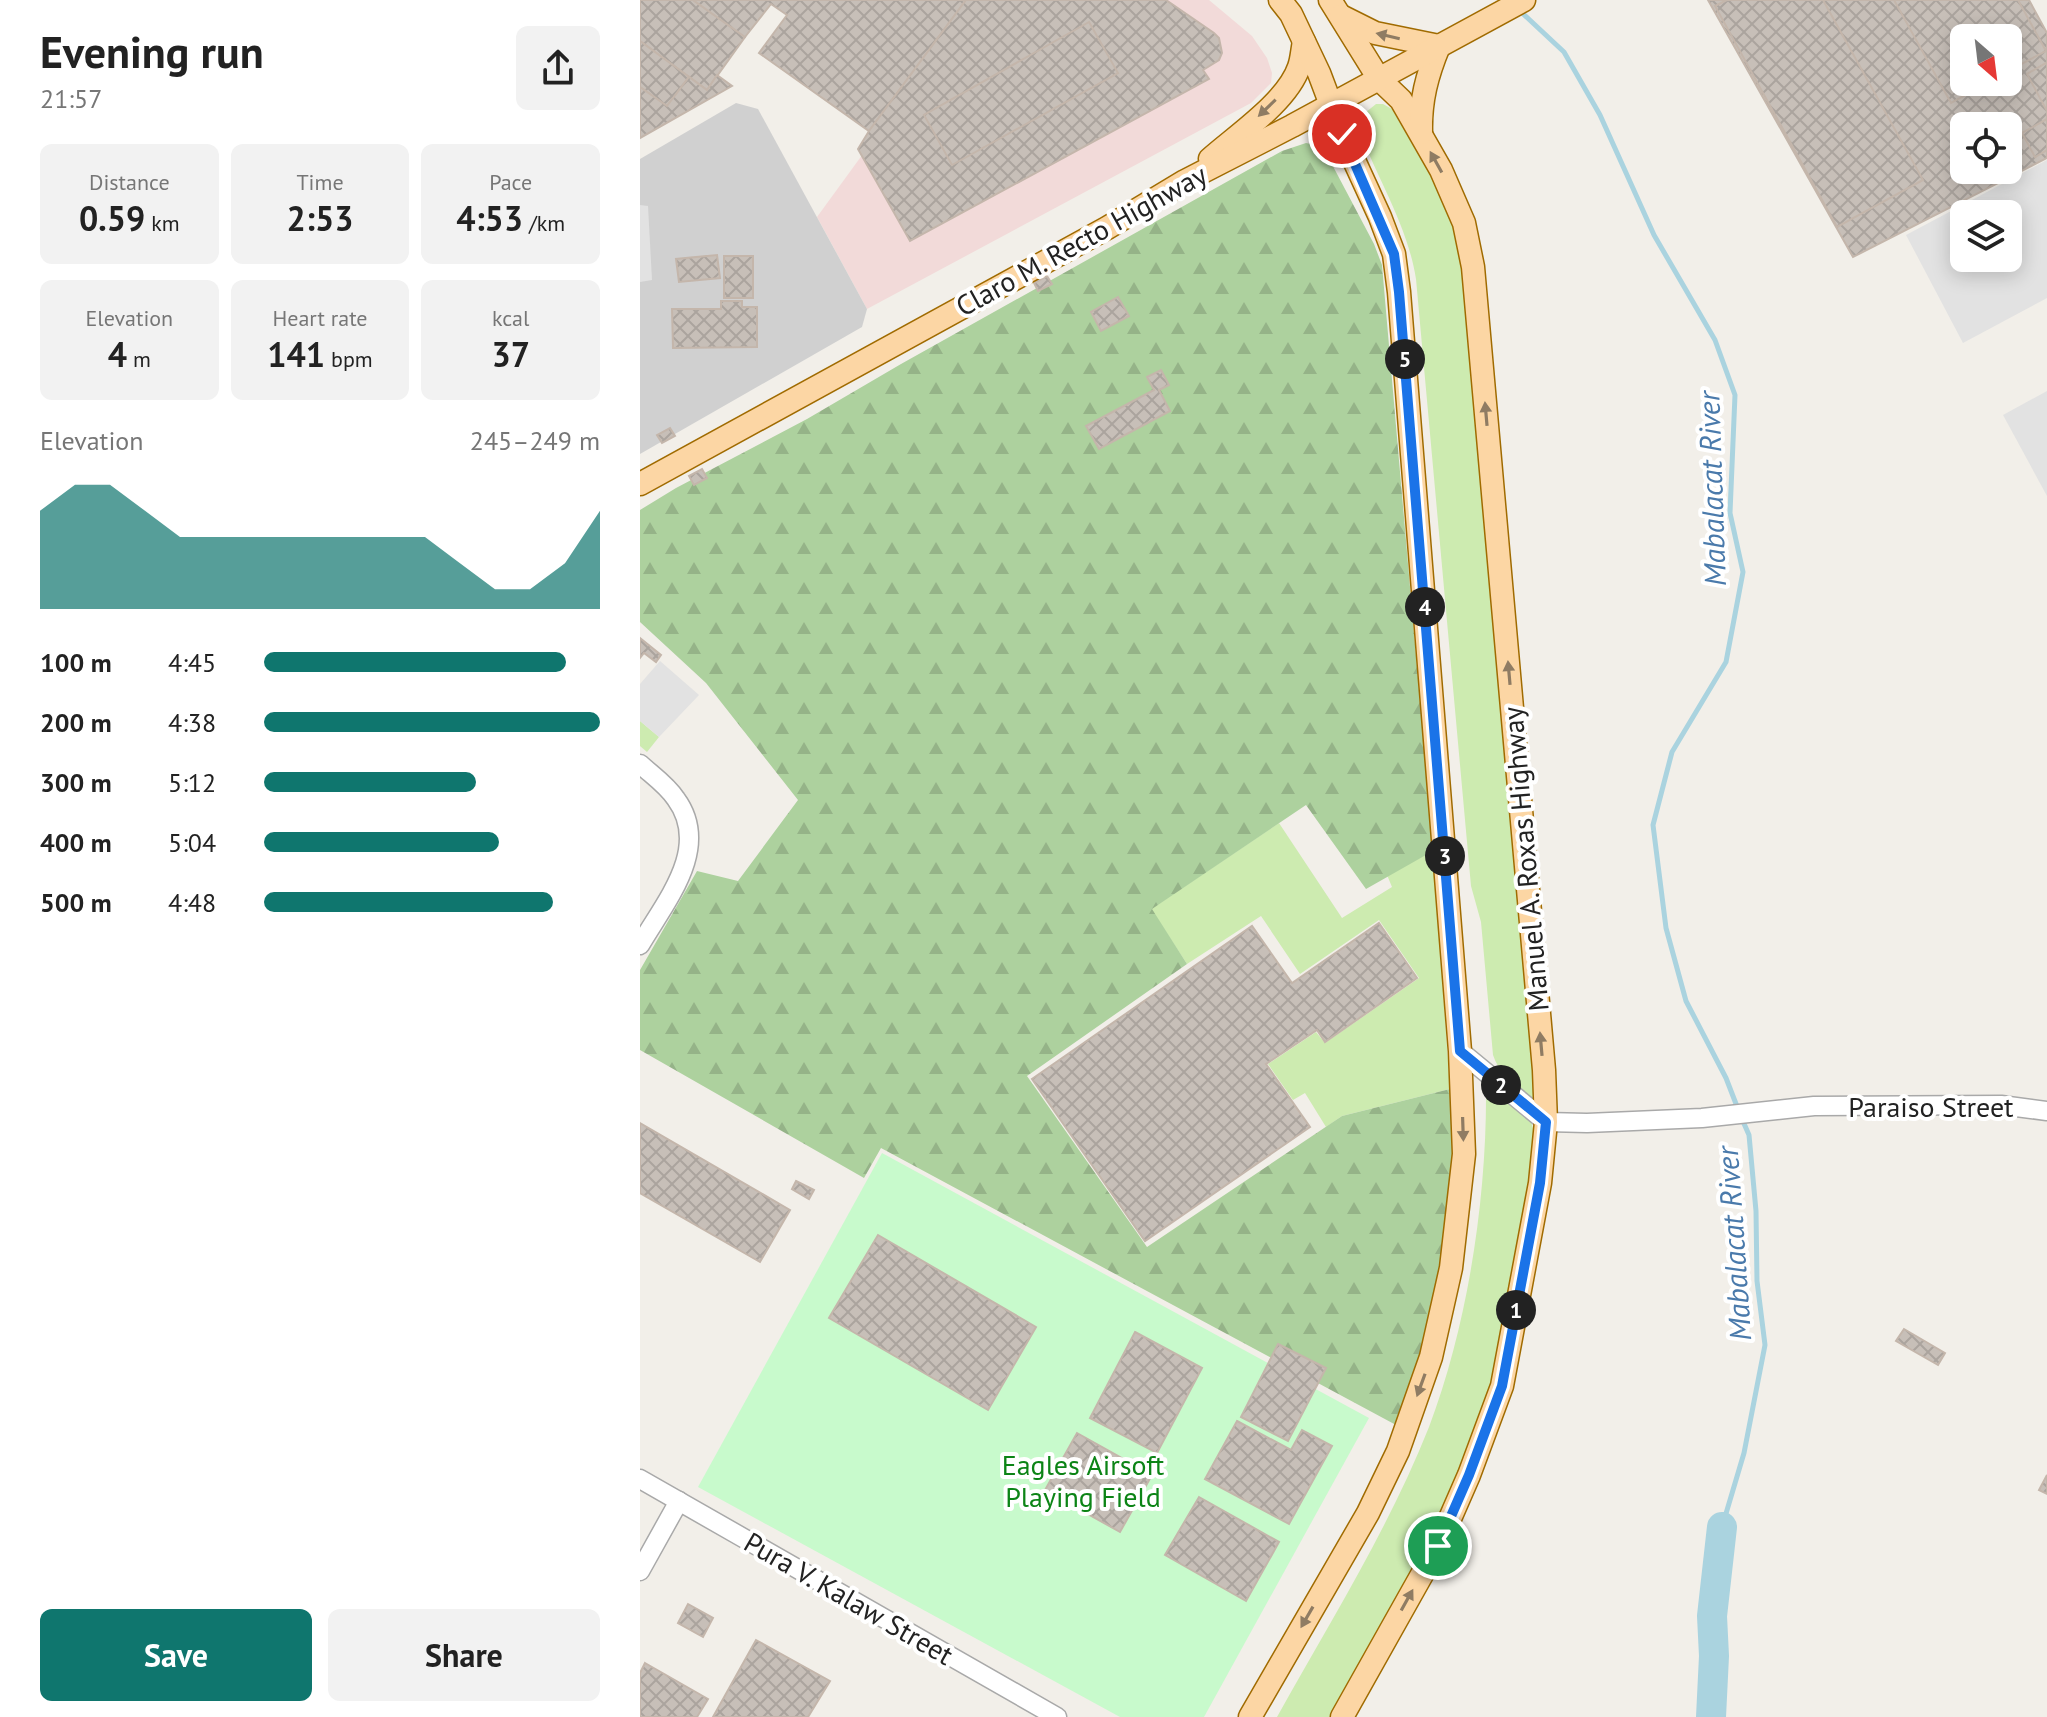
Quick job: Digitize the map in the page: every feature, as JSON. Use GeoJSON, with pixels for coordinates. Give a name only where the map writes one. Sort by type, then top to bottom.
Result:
{"type":"FeatureCollection","features":[{"type":"Feature","properties":{"kind":"main road"},"geometry":{"type":"LineString","coordinates":[[1250,1717],[1368,1513],[1398,1451],[1431,1357],[1451,1268],[1464,1154],[1460,1051],[1394,254],[1304,42],[1291,14],[1280,0]]}},
{"type":"Feature","properties":{"kind":"main road","name":"Claro M. Recto Highway"},"geometry":{"type":"LineString","coordinates":[[640,484],[1107,228],[1185,181],[1524,0]]}},
{"type":"Feature","properties":{"kind":"main road"},"geometry":{"type":"LineString","coordinates":[[1335,8],[1375,33],[1439,46],[1425,85],[1421,134]]}},
{"type":"Feature","properties":{"kind":"main road","name":"Manuel A. Roxas Highway"},"geometry":{"type":"LineString","coordinates":[[1335,8],[1379,79],[1401,100],[1441,170],[1464,223],[1473,267],[1544,1070],[1546,1122],[1540,1183],[1502,1386],[1469,1475],[1438,1546],[1342,1717]]}},
{"type":"Feature","properties":{"kind":"main road"},"geometry":{"type":"LineString","coordinates":[[1185,181],[1278,98],[1299,67],[1304,42]]}},
{"type":"Feature","properties":{"kind":"street"},"geometry":{"type":"LineString","coordinates":[[640,764],[676,798],[688,824],[690,842],[680,877],[640,945]]}},
{"type":"Feature","properties":{"kind":"street"},"geometry":{"type":"LineString","coordinates":[[1460,1051],[1546,1122]]}},
{"type":"Feature","properties":{"kind":"street","name":"Paraiso Street"},"geometry":{"type":"LineString","coordinates":[[1546,1122],[1702,1118],[1814,1106],[2001,1105],[2047,1111]]}},
{"type":"Feature","properties":{"kind":"street","name":"Pura V. Kalaw Street"},"geometry":{"type":"LineString","coordinates":[[640,1479],[1057,1717]]}},
{"type":"Feature","properties":{"kind":"street"},"geometry":{"type":"LineString","coordinates":[[640,1571],[679,1501]]}},
{"type":"Feature","properties":{"kind":"shaded area"},"geometry":{"type":"Polygon","coordinates":[[[975,0],[1209,0],[1252,36],[1267,58],[1272,73],[1271,83],[1251,103],[867,309],[817,217],[975,0]]]}},
{"type":"Feature","properties":{"kind":"shaded area"},"geometry":{"type":"Polygon","coordinates":[[[736,103],[758,109],[867,309],[862,327],[640,454],[640,159],[736,103]]]}},
{"type":"Feature","properties":{"kind":"shaded area"},"geometry":{"type":"Polygon","coordinates":[[[2047,160],[2047,298],[1963,343],[1906,235],[1950,212],[1950,272],[2022,272],[2022,200],[1972,200],[2002,184],[2022,184],[2022,173],[2047,160]]]}},
{"type":"Feature","properties":{"kind":"shaded area"},"geometry":{"type":"Polygon","coordinates":[[[640,205],[648,206],[652,280],[640,282],[640,205]]]}},
{"type":"Feature","properties":{"kind":"shaded area"},"geometry":{"type":"Polygon","coordinates":[[[2047,391],[2047,496],[2003,415],[2047,391]]]}},
{"type":"Feature","properties":{"kind":"shaded area"},"geometry":{"type":"Polygon","coordinates":[[[660,661],[699,695],[659,737],[640,721],[640,684],[660,661]]]}},
{"type":"Feature","properties":{"kind":"green space"},"geometry":{"type":"Polygon","coordinates":[[[1376,104],[1392,109],[1446,202],[1463,253],[1519,876],[1535,1102],[1505,1075],[1493,1055],[1481,922],[1471,886],[1416,279],[1399,220],[1358,127],[1360,117],[1376,104]]]}},
{"type":"Feature","properties":{"kind":"green space"},"geometry":{"type":"Polygon","coordinates":[[[1306,143],[1316,145],[1326,153],[1382,265],[1433,851],[1366,889],[1306,805],[1152,909],[1187,964],[1027,1076],[1147,1247],[1342,1116],[1450,1089],[1453,1159],[1442,1259],[1415,1376],[1396,1425],[881,1148],[864,1178],[640,1050],[640,970],[697,871],[738,881],[798,800],[706,683],[640,622],[640,510],[1282,151],[1306,143]]]}},
{"type":"Feature","properties":{"kind":"green space"},"geometry":{"type":"Polygon","coordinates":[[[640,721],[659,737],[647,752],[640,746],[640,721]]]}},
{"type":"Feature","properties":{"kind":"green space"},"geometry":{"type":"Polygon","coordinates":[[[1279,823],[1342,918],[1392,887],[1387,875],[1433,851],[1450,1089],[1342,1116],[1326,1127],[1305,1093],[1293,1100],[1268,1064],[1316,1032],[1325,1043],[1419,978],[1379,920],[1300,974],[1261,916],[1187,964],[1151,909],[1279,823]]]}},
{"type":"Feature","properties":{"kind":"green space"},"geometry":{"type":"Polygon","coordinates":[[[1488,1087],[1523,1111],[1534,1133],[1530,1203],[1496,1380],[1455,1493],[1333,1717],[1277,1717],[1396,1502],[1443,1387],[1464,1303],[1479,1216],[1488,1087]]]}},
{"type":"Feature","properties":{"kind":"green space","name":"Eagles Airsoft Playing Field"},"geometry":{"type":"Polygon","coordinates":[[[882,1153],[1369,1418],[1204,1717],[1120,1717],[698,1487],[882,1153]]]}},
{"type":"Feature","properties":{"kind":"building"},"geometry":{"type":"Polygon","coordinates":[[[640,0],[693,0],[745,37],[707,90],[640,41],[640,0]]]}},
{"type":"Feature","properties":{"kind":"building"},"geometry":{"type":"Polygon","coordinates":[[[693,0],[966,0],[869,131],[759,53],[787,15],[771,4],[745,37],[693,0]]]}},
{"type":"Feature","properties":{"kind":"building"},"geometry":{"type":"Polygon","coordinates":[[[966,0],[1166,0],[1214,33],[1219,38],[1222,53],[1219,60],[1203,70],[1209,79],[910,241],[858,149],[966,0]]]}},
{"type":"Feature","properties":{"kind":"building"},"geometry":{"type":"Polygon","coordinates":[[[1708,0],[2029,0],[2047,33],[2047,158],[2022,171],[2022,112],[1950,112],[1950,184],[1996,184],[1965,200],[1950,200],[1950,208],[1853,257],[1708,0]]]}},
{"type":"Feature","properties":{"kind":"building"},"geometry":{"type":"Polygon","coordinates":[[[1727,0],[1823,0],[1923,180],[1837,227],[1715,6],[1727,0]]]}},
{"type":"Feature","properties":{"kind":"building"},"geometry":{"type":"Polygon","coordinates":[[[1894,0],[2018,0],[2046,51],[2022,64],[2022,24],[1950,24],[1950,96],[1964,96],[1951,103],[1894,0]]]}},
{"type":"Feature","properties":{"kind":"building"},"geometry":{"type":"Polygon","coordinates":[[[1089,22],[1118,73],[952,165],[924,115],[1089,22]]]}},
{"type":"Feature","properties":{"kind":"building"},"geometry":{"type":"Polygon","coordinates":[[[640,41],[689,77],[667,106],[640,87],[640,41]]]}},
{"type":"Feature","properties":{"kind":"building"},"geometry":{"type":"Polygon","coordinates":[[[2047,65],[2047,111],[2027,74],[2047,65]]]}},
{"type":"Feature","properties":{"kind":"building"},"geometry":{"type":"Polygon","coordinates":[[[717,75],[732,86],[640,138],[640,87],[667,106],[689,77],[707,90],[717,75]]]}},
{"type":"Feature","properties":{"kind":"building"},"geometry":{"type":"Polygon","coordinates":[[[2047,119],[2047,150],[2035,157],[2022,133],[2047,119]]]}},
{"type":"Feature","properties":{"kind":"building"},"geometry":{"type":"Polygon","coordinates":[[[717,255],[720,278],[679,282],[676,259],[717,255]]]}},
{"type":"Feature","properties":{"kind":"building"},"geometry":{"type":"Polygon","coordinates":[[[724,256],[753,256],[753,298],[724,298],[724,256]]]}},
{"type":"Feature","properties":{"kind":"building"},"geometry":{"type":"Polygon","coordinates":[[[1047,276],[1052,284],[1038,291],[1034,283],[1047,276]]]}},
{"type":"Feature","properties":{"kind":"building"},"geometry":{"type":"Polygon","coordinates":[[[1118,297],[1129,316],[1101,331],[1091,312],[1118,297]]]}},
{"type":"Feature","properties":{"kind":"building"},"geometry":{"type":"Polygon","coordinates":[[[721,301],[742,301],[742,307],[757,307],[757,347],[673,348],[672,309],[721,309],[721,301]]]}},
{"type":"Feature","properties":{"kind":"building"},"geometry":{"type":"Polygon","coordinates":[[[1161,370],[1169,385],[1159,390],[1170,411],[1099,449],[1086,426],[1154,390],[1147,377],[1161,370]]]}},
{"type":"Feature","properties":{"kind":"building"},"geometry":{"type":"Polygon","coordinates":[[[670,428],[675,436],[662,443],[657,435],[670,428]]]}},
{"type":"Feature","properties":{"kind":"building"},"geometry":{"type":"Polygon","coordinates":[[[702,469],[707,478],[694,485],[689,476],[702,469]]]}},
{"type":"Feature","properties":{"kind":"building"},"geometry":{"type":"Polygon","coordinates":[[[640,638],[661,655],[656,662],[644,653],[640,658],[640,638]]]}},
{"type":"Feature","properties":{"kind":"building"},"geometry":{"type":"Polygon","coordinates":[[[1379,923],[1417,978],[1325,1042],[1317,1030],[1266,1064],[1310,1127],[1145,1241],[1032,1079],[1252,926],[1292,983],[1379,923]]]}},
{"type":"Feature","properties":{"kind":"building"},"geometry":{"type":"Polygon","coordinates":[[[640,1123],[790,1210],[760,1262],[640,1193],[640,1123]]]}},
{"type":"Feature","properties":{"kind":"building"},"geometry":{"type":"Polygon","coordinates":[[[796,1181],[814,1190],[809,1199],[792,1189],[796,1181]]]}},
{"type":"Feature","properties":{"kind":"building"},"geometry":{"type":"Polygon","coordinates":[[[878,1235],[1036,1327],[988,1410],[829,1318],[878,1235]]]}},
{"type":"Feature","properties":{"kind":"building"},"geometry":{"type":"Polygon","coordinates":[[[1904,1329],[1945,1353],[1938,1365],[1896,1341],[1904,1329]]]}},
{"type":"Feature","properties":{"kind":"building"},"geometry":{"type":"Polygon","coordinates":[[[1135,1332],[1202,1368],[1157,1453],[1090,1418],[1135,1332]]]}},
{"type":"Feature","properties":{"kind":"building"},"geometry":{"type":"Polygon","coordinates":[[[1278,1344],[1326,1368],[1288,1441],[1241,1417],[1278,1344]]]}},
{"type":"Feature","properties":{"kind":"building"},"geometry":{"type":"Polygon","coordinates":[[[1237,1421],[1291,1450],[1302,1430],[1332,1446],[1289,1524],[1205,1479],[1237,1421]]]}},
{"type":"Feature","properties":{"kind":"building"},"geometry":{"type":"Polygon","coordinates":[[[1077,1433],[1152,1475],[1120,1532],[1045,1490],[1077,1433]]]}},
{"type":"Feature","properties":{"kind":"building"},"geometry":{"type":"Polygon","coordinates":[[[2047,1475],[2047,1494],[2039,1490],[2047,1475]]]}},
{"type":"Feature","properties":{"kind":"building"},"geometry":{"type":"Polygon","coordinates":[[[1199,1497],[1279,1542],[1246,1601],[1165,1555],[1199,1497]]]}},
{"type":"Feature","properties":{"kind":"building"},"geometry":{"type":"Polygon","coordinates":[[[688,1604],[713,1618],[703,1637],[678,1623],[688,1604]]]}},
{"type":"Feature","properties":{"kind":"building"},"geometry":{"type":"Polygon","coordinates":[[[756,1640],[830,1681],[808,1717],[713,1717],[756,1640]]]}},
{"type":"Feature","properties":{"kind":"building"},"geometry":{"type":"Polygon","coordinates":[[[645,1663],[708,1699],[697,1717],[640,1717],[640,1673],[645,1663]]]}},
{"type":"Feature","properties":{"kind":"waterway","name":"Mabalacat River"},"geometry":{"type":"LineString","coordinates":[[1518,9],[1564,52],[1600,115],[1654,235],[1715,340],[1735,395],[1730,513],[1743,572],[1726,662],[1672,752],[1653,825],[1666,928],[1686,1001],[1726,1078],[1738,1109]]}},
{"type":"Feature","properties":{"kind":"waterway","name":"Mabalacat River"},"geometry":{"type":"LineString","coordinates":[[1722,1527],[1744,1453],[1765,1345],[1757,1281],[1756,1211],[1749,1135],[1742,1119]]}},
{"type":"Feature","properties":{"kind":"waterway"},"geometry":{"type":"LineString","coordinates":[[1711,1717],[1712,1616],[1722,1527]]}},
{"type":"Feature","properties":{"kind":"route"},"geometry":{"type":"LineString","coordinates":[[1342,134],[1394,254],[1399,292],[1460,1051],[1546,1122],[1540,1183],[1502,1386],[1469,1475],[1438,1546]]}}]}
